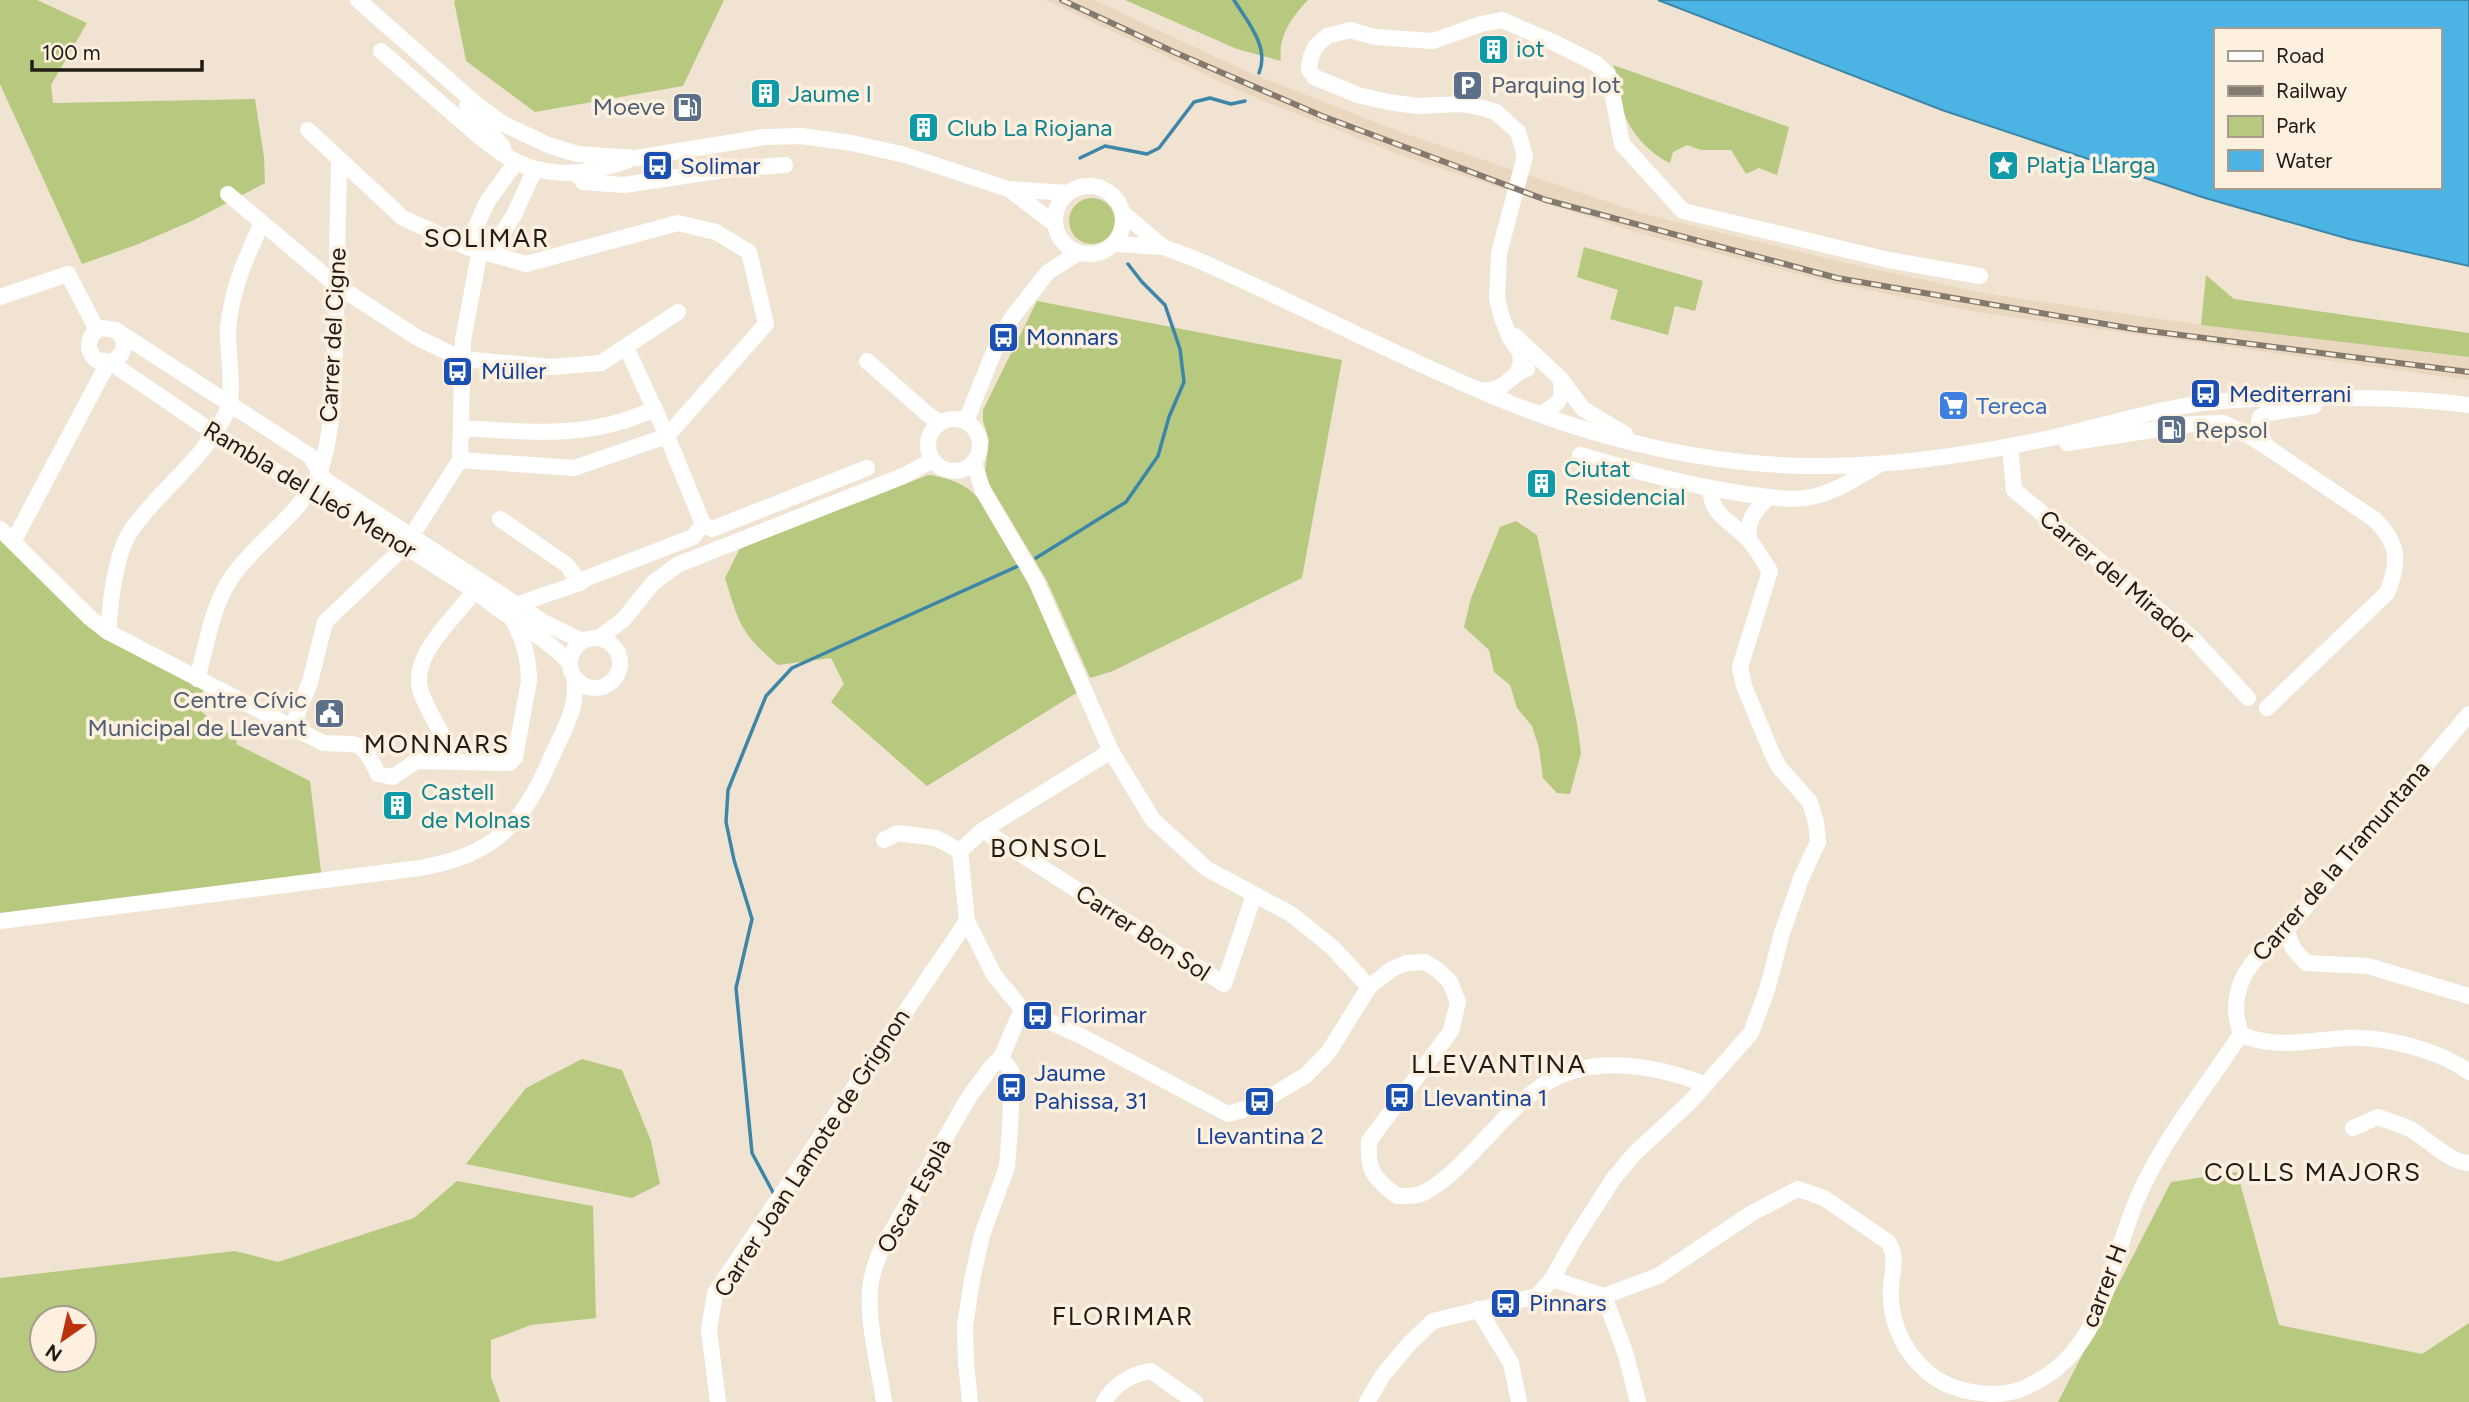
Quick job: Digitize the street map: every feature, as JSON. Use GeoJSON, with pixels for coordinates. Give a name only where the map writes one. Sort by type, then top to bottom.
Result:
{"type":"FeatureCollection","features":[{"type":"Feature","properties":{"kind":"street"},"geometry":{"type":"LineString","coordinates":[[358,0],[502,123],[548,145],[577,153],[636,158]]}},
{"type":"Feature","properties":{"kind":"street"},"geometry":{"type":"LineString","coordinates":[[1518,372],[1520,352],[1502,318],[1497,299],[1497,273],[1502,239],[1524,169],[1525,156],[1518,132],[1496,112],[1483,107],[1461,104],[1418,106],[1388,102],[1314,77],[1309,69],[1311,56],[1316,46],[1327,36],[1350,30],[1375,37],[1433,41],[1481,24],[1502,20],[1597,64],[1609,76],[1622,144],[1683,211],[1889,260],[1980,276]]}},
{"type":"Feature","properties":{"kind":"street"},"geometry":{"type":"LineString","coordinates":[[382,51],[488,144],[516,162],[535,169],[565,174],[603,169],[636,158],[765,137],[801,136],[852,143],[905,155],[1008,189],[1068,193]]}},
{"type":"Feature","properties":{"kind":"street"},"geometry":{"type":"LineString","coordinates":[[465,94],[468,109],[489,129],[516,162]]}},
{"type":"Feature","properties":{"kind":"street"},"geometry":{"type":"LineString","coordinates":[[308,130],[402,218],[479,250],[526,264],[678,223],[716,232],[749,251],[766,324],[667,436],[574,468],[460,460]]}},
{"type":"Feature","properties":{"kind":"street","name":"Carrer del Cigne"},"geometry":{"type":"LineString","coordinates":[[197,680],[221,597],[234,574],[275,532],[312,487],[319,470],[327,440],[334,390],[340,160]]}},
{"type":"Feature","properties":{"kind":"street"},"geometry":{"type":"LineString","coordinates":[[292,727],[310,682],[325,622],[408,541],[460,460],[463,340],[487,202],[516,162]]}},
{"type":"Feature","properties":{"kind":"street"},"geometry":{"type":"LineString","coordinates":[[576,172],[583,182],[624,185],[731,169],[785,165]]}},
{"type":"Feature","properties":{"kind":"street"},"geometry":{"type":"LineString","coordinates":[[479,250],[513,215],[535,169]]}},
{"type":"Feature","properties":{"kind":"street"},"geometry":{"type":"LineString","coordinates":[[1048,272],[1057,231],[1056,212],[1060,201],[1080,187],[1104,189],[1119,202],[1124,213],[1163,247],[1258,287],[1481,391],[1540,414],[1642,444],[1817,473],[1832,466],[1922,460],[2010,446],[2186,406],[2242,399],[2367,397],[2469,405]]}},
{"type":"Feature","properties":{"kind":"street"},"geometry":{"type":"LineString","coordinates":[[1008,189],[1057,231],[1067,247],[1078,253],[1090,255],[1104,252],[1116,244],[1122,233],[1124,213]]}},
{"type":"Feature","properties":{"kind":"street"},"geometry":{"type":"LineString","coordinates":[[228,194],[336,285],[418,338],[462,359],[551,368],[601,363],[678,312]]}},
{"type":"Feature","properties":{"kind":"street"},"geometry":{"type":"LineString","coordinates":[[108,632],[115,572],[130,531],[191,464],[230,405],[228,329],[233,298],[240,273],[262,223]]}},
{"type":"Feature","properties":{"kind":"street"},"geometry":{"type":"LineString","coordinates":[[1116,244],[1163,247]]}},
{"type":"Feature","properties":{"kind":"street"},"geometry":{"type":"LineString","coordinates":[[966,421],[1005,329],[1048,272],[1078,253]]}},
{"type":"Feature","properties":{"kind":"street"},"geometry":{"type":"LineString","coordinates":[[0,297],[68,274],[97,330]]}},
{"type":"Feature","properties":{"kind":"street","name":"Rambla del Lleó Menor"},"geometry":{"type":"LineString","coordinates":[[408,541],[325,480],[310,456],[120,333],[111,328],[97,330],[89,339],[89,351],[96,360],[109,363],[300,486],[312,487],[408,541],[479,586],[515,611],[569,663]]}},
{"type":"Feature","properties":{"kind":"street"},"geometry":{"type":"LineString","coordinates":[[1508,332],[1560,378],[1583,409],[1642,444]]}},
{"type":"Feature","properties":{"kind":"street"},"geometry":{"type":"LineString","coordinates":[[13,542],[109,363],[123,351],[120,333]]}},
{"type":"Feature","properties":{"kind":"street"},"geometry":{"type":"LineString","coordinates":[[626,347],[703,524],[712,529],[867,468]]}},
{"type":"Feature","properties":{"kind":"street"},"geometry":{"type":"LineString","coordinates":[[867,361],[940,423]]}},
{"type":"Feature","properties":{"kind":"street"},"geometry":{"type":"LineString","coordinates":[[1481,391],[1502,387],[1518,372],[1537,366],[1545,369],[1560,378],[1563,391],[1560,401],[1540,414]]}},
{"type":"Feature","properties":{"kind":"street"},"geometry":{"type":"LineString","coordinates":[[2267,447],[2258,429],[2260,417],[2267,413],[2347,403],[2367,397]]}},
{"type":"Feature","properties":{"kind":"street"},"geometry":{"type":"LineString","coordinates":[[461,428],[526,432],[577,429],[617,423],[655,409]]}},
{"type":"Feature","properties":{"kind":"street"},"geometry":{"type":"LineString","coordinates":[[953,419],[966,421],[973,426],[980,440],[979,455],[969,466],[956,471],[947,470],[933,460],[928,444],[930,436],[940,423],[953,419]]}},
{"type":"Feature","properties":{"kind":"street"},"geometry":{"type":"LineString","coordinates":[[2037,440],[2060,444],[2192,424],[2223,423],[2267,447],[2374,519],[2387,531],[2396,561],[2396,572],[2387,593],[2267,708]]}},
{"type":"Feature","properties":{"kind":"street","name":"Carrer del Mirador"},"geometry":{"type":"LineString","coordinates":[[2010,446],[2014,490],[2193,639],[2248,698]]}},
{"type":"Feature","properties":{"kind":"street"},"geometry":{"type":"LineString","coordinates":[[1580,455],[1711,489],[1768,497],[1812,497],[1842,486],[1880,464]]}},
{"type":"Feature","properties":{"kind":"street"},"geometry":{"type":"LineString","coordinates":[[0,921],[420,869],[470,855],[489,845],[522,811],[538,788],[573,706],[575,679],[569,663],[571,654],[582,641],[599,638],[623,620],[653,583],[677,565],[903,476],[933,460]]}},
{"type":"Feature","properties":{"kind":"street"},"geometry":{"type":"LineString","coordinates":[[974,461],[983,491],[1036,581],[1111,751],[1153,820],[1207,869],[1291,914],[1332,947],[1369,987]]}},
{"type":"Feature","properties":{"kind":"street"},"geometry":{"type":"LineString","coordinates":[[1817,473],[1828,486],[1838,488],[1839,475],[1832,466]]}},
{"type":"Feature","properties":{"kind":"street"},"geometry":{"type":"LineString","coordinates":[[956,471],[983,491]]}},
{"type":"Feature","properties":{"kind":"street"},"geometry":{"type":"LineString","coordinates":[[1812,497],[1821,484],[1817,473]]}},
{"type":"Feature","properties":{"kind":"street"},"geometry":{"type":"LineString","coordinates":[[1367,1402],[1408,1345],[1433,1321],[1537,1296],[1552,1279],[1614,1178],[1634,1154],[1690,1102],[1751,1033],[1767,990],[1782,933],[1802,876],[1818,842],[1810,802],[1779,767],[1744,687],[1740,667],[1770,571],[1749,540],[1713,508],[1711,489]]}},
{"type":"Feature","properties":{"kind":"street"},"geometry":{"type":"LineString","coordinates":[[1749,540],[1748,530],[1752,514],[1768,497]]}},
{"type":"Feature","properties":{"kind":"street"},"geometry":{"type":"LineString","coordinates":[[500,519],[567,565],[580,583]]}},
{"type":"Feature","properties":{"kind":"street"},"geometry":{"type":"LineString","coordinates":[[0,529],[90,618],[108,632],[323,743],[360,745],[368,752],[378,774],[393,778],[415,762],[451,760],[510,763],[515,757],[529,681],[529,670],[515,611],[524,602],[580,583],[693,537],[703,524]]}},
{"type":"Feature","properties":{"kind":"street"},"geometry":{"type":"LineString","coordinates":[[451,760],[447,743],[420,692],[418,679],[424,656],[479,586]]}},
{"type":"Feature","properties":{"kind":"street","name":"Rambla del Lleó Menor"},"geometry":{"type":"LineString","coordinates":[[515,611],[582,641]]}},
{"type":"Feature","properties":{"kind":"street"},"geometry":{"type":"LineString","coordinates":[[618,653],[623,620]]}},
{"type":"Feature","properties":{"kind":"street"},"geometry":{"type":"LineString","coordinates":[[573,706],[597,689],[605,687],[617,676],[620,661],[618,653],[614,646],[599,638]]}},
{"type":"Feature","properties":{"kind":"street"},"geometry":{"type":"LineString","coordinates":[[575,679],[582,685],[597,689]]}},
{"type":"Feature","properties":{"kind":"street","name":"Carrer de la Tramuntana"},"geometry":{"type":"LineString","coordinates":[[2241,1034],[2235,1010],[2241,982],[2261,951],[2286,930],[2469,714]]}},
{"type":"Feature","properties":{"kind":"street"},"geometry":{"type":"LineString","coordinates":[[960,851],[983,830],[1111,751]]}},
{"type":"Feature","properties":{"kind":"street","name":"Carrer Bon Sol"},"geometry":{"type":"LineString","coordinates":[[983,830],[1224,984],[1254,895]]}},
{"type":"Feature","properties":{"kind":"street"},"geometry":{"type":"LineString","coordinates":[[884,840],[898,832],[936,838],[960,851]]}},
{"type":"Feature","properties":{"kind":"street"},"geometry":{"type":"LineString","coordinates":[[960,851],[967,921],[994,975],[1022,1009],[1083,1037],[1228,1114],[1252,1107],[1305,1076],[1320,1063],[1369,987],[1399,966],[1425,962],[1438,970],[1450,982],[1458,1002],[1451,1031],[1369,1141],[1368,1160],[1374,1175],[1378,1182],[1397,1196],[1422,1195],[1462,1163],[1513,1110],[1543,1086],[1569,1072],[1613,1066],[1644,1066],[1704,1084]]}},
{"type":"Feature","properties":{"kind":"street","name":"Carrer Joan Lamote de Grignon"},"geometry":{"type":"LineString","coordinates":[[718,1402],[709,1330],[715,1293],[967,921]]}},
{"type":"Feature","properties":{"kind":"street"},"geometry":{"type":"LineString","coordinates":[[2286,930],[2293,948],[2306,962],[2368,967],[2469,996]]}},
{"type":"Feature","properties":{"kind":"street","name":"Oscar Esplà"},"geometry":{"type":"LineString","coordinates":[[884,1402],[870,1313],[870,1290],[881,1250],[969,1097],[992,1066],[1002,1058],[1022,1009]]}},
{"type":"Feature","properties":{"kind":"street"},"geometry":{"type":"LineString","coordinates":[[2241,1034],[2256,1042],[2273,1043],[2371,1038],[2427,1051],[2469,1072]]}},
{"type":"Feature","properties":{"kind":"street","name":"carrer H"},"geometry":{"type":"LineString","coordinates":[[1604,1296],[1658,1276],[1752,1213],[1798,1189],[1824,1198],[1888,1242],[1893,1250],[1895,1263],[1891,1311],[1899,1334],[1918,1364],[1936,1379],[1958,1389],[1982,1394],[2018,1392],[2058,1368],[2088,1331],[2108,1285],[2130,1214],[2142,1186],[2161,1152],[2241,1034]]}},
{"type":"Feature","properties":{"kind":"street"},"geometry":{"type":"LineString","coordinates":[[970,1402],[965,1363],[965,1326],[972,1280],[982,1235],[1007,1167],[1012,1072],[1002,1058]]}},
{"type":"Feature","properties":{"kind":"street"},"geometry":{"type":"LineString","coordinates":[[2353,1128],[2378,1117],[2408,1128],[2443,1150],[2455,1161],[2469,1163]]}},
{"type":"Feature","properties":{"kind":"street"},"geometry":{"type":"LineString","coordinates":[[1552,1279],[1604,1296],[1626,1354],[1638,1402]]}},
{"type":"Feature","properties":{"kind":"street"},"geometry":{"type":"LineString","coordinates":[[1478,1309],[1511,1363],[1519,1402]]}},
{"type":"Feature","properties":{"kind":"street"},"geometry":{"type":"LineString","coordinates":[[1104,1402],[1110,1393],[1129,1377],[1151,1371],[1195,1402]]}},
{"type":"Feature","properties":{"kind":"shaded area"},"geometry":{"type":"Polygon","coordinates":[[[1046,0],[1094,0],[1250,73],[1406,134],[1644,214],[1983,293],[2188,323],[2469,357],[2469,380],[1982,313],[1832,283],[1638,233],[1403,156],[1242,92],[1046,0]]]}},
{"type":"Feature","properties":{"kind":"green space"},"geometry":{"type":"Polygon","coordinates":[[[0,0],[37,0],[87,23],[51,85],[53,103],[255,99],[265,183],[194,220],[82,264],[0,84],[0,0]]]}},
{"type":"Feature","properties":{"kind":"green space"},"geometry":{"type":"Polygon","coordinates":[[[724,0],[683,86],[535,112],[466,61],[454,1],[724,0]]]}},
{"type":"Feature","properties":{"kind":"green space"},"geometry":{"type":"Polygon","coordinates":[[[1125,0],[1308,0],[1287,28],[1282,43],[1281,61],[1237,49],[1125,0]]]}},
{"type":"Feature","properties":{"kind":"green space"},"geometry":{"type":"Polygon","coordinates":[[[1613,65],[1789,127],[1777,175],[1759,168],[1746,174],[1731,150],[1701,150],[1687,145],[1673,152],[1670,163],[1661,158],[1645,145],[1631,128],[1619,98],[1613,65]]]}},
{"type":"Feature","properties":{"kind":"green space"},"geometry":{"type":"Polygon","coordinates":[[[1092,198],[1108,205],[1115,221],[1108,237],[1092,244],[1076,237],[1069,221],[1076,205],[1092,198]]]}},
{"type":"Feature","properties":{"kind":"green space"},"geometry":{"type":"Polygon","coordinates":[[[1584,247],[1703,281],[1695,311],[1675,306],[1668,335],[1610,319],[1618,290],[1577,277],[1584,247]]]}},
{"type":"Feature","properties":{"kind":"green space"},"geometry":{"type":"Polygon","coordinates":[[[2206,275],[2234,299],[2469,333],[2469,357],[2201,325],[2206,275]]]}},
{"type":"Feature","properties":{"kind":"green space"},"geometry":{"type":"Polygon","coordinates":[[[1037,301],[1342,360],[1302,578],[1113,671],[1090,678],[1047,581],[988,482],[985,471],[989,440],[983,421],[983,410],[1037,301]]]}},
{"type":"Feature","properties":{"kind":"green space"},"geometry":{"type":"Polygon","coordinates":[[[928,475],[946,478],[962,485],[984,506],[1043,610],[1063,650],[1078,692],[927,786],[831,702],[844,684],[831,658],[778,665],[756,644],[742,626],[725,578],[743,542],[928,475]]]}},
{"type":"Feature","properties":{"kind":"green space"},"geometry":{"type":"Polygon","coordinates":[[[1516,521],[1537,535],[1577,723],[1581,753],[1570,794],[1557,793],[1543,778],[1539,748],[1532,726],[1517,708],[1510,685],[1494,672],[1489,650],[1464,627],[1471,598],[1500,527],[1516,521]]]}},
{"type":"Feature","properties":{"kind":"green space"},"geometry":{"type":"Polygon","coordinates":[[[0,535],[86,623],[204,689],[196,707],[237,741],[236,744],[310,781],[322,880],[0,921],[0,535]]]}},
{"type":"Feature","properties":{"kind":"green space"},"geometry":{"type":"Polygon","coordinates":[[[582,1059],[622,1070],[651,1141],[660,1184],[632,1198],[466,1164],[526,1088],[582,1059]]]}},
{"type":"Feature","properties":{"kind":"green space"},"geometry":{"type":"Polygon","coordinates":[[[2237,1172],[2279,1325],[2422,1354],[2469,1323],[2469,1402],[2058,1402],[2171,1182],[2237,1172]]]}},
{"type":"Feature","properties":{"kind":"green space"},"geometry":{"type":"Polygon","coordinates":[[[457,1181],[593,1206],[596,1318],[531,1325],[491,1340],[491,1377],[500,1402],[0,1402],[0,1278],[235,1251],[278,1262],[414,1218],[457,1181]]]}},
{"type":"Feature","properties":{"kind":"water"},"geometry":{"type":"Polygon","coordinates":[[[1658,0],[2469,0],[2469,266],[2349,239],[2205,198],[1942,110],[1658,0]]]}},
{"type":"Feature","properties":{"kind":"waterway"},"geometry":{"type":"LineString","coordinates":[[1234,0],[1256,35],[1262,54],[1259,73]]}},
{"type":"Feature","properties":{"kind":"waterway"},"geometry":{"type":"LineString","coordinates":[[1080,158],[1105,146],[1147,154],[1159,148],[1194,102],[1210,98],[1231,104],[1245,101]]}},
{"type":"Feature","properties":{"kind":"waterway"},"geometry":{"type":"LineString","coordinates":[[1036,558],[1126,502],[1158,456],[1169,417],[1184,382],[1180,349],[1165,305],[1128,264]]}},
{"type":"Feature","properties":{"kind":"waterway"},"geometry":{"type":"LineString","coordinates":[[775,1196],[752,1153],[736,988],[752,919],[734,860],[726,822],[728,790],[766,696],[792,668],[1018,566]]}},
{"type":"Feature","properties":{"kind":"railway"},"geometry":{"type":"LineString","coordinates":[[1062,0],[1322,116],[1546,200],[1837,278],[2134,329],[2469,372]]}},
{"type":"Feature","properties":{"kind":"place","name":"iot"},"geometry":{"type":"Point","coordinates":[1493,49]}},
{"type":"Feature","properties":{"kind":"place","name":"Parquing Iot"},"geometry":{"type":"Point","coordinates":[1468,85]}},
{"type":"Feature","properties":{"kind":"place","name":"Jaume I"},"geometry":{"type":"Point","coordinates":[765,94]}},
{"type":"Feature","properties":{"kind":"place","name":"Moeve"},"geometry":{"type":"Point","coordinates":[688,107]}},
{"type":"Feature","properties":{"kind":"place","name":"Club La Riojana"},"geometry":{"type":"Point","coordinates":[924,128]}},
{"type":"Feature","properties":{"kind":"place","name":"Platja Llarga"},"geometry":{"type":"Point","coordinates":[2003,165]}},
{"type":"Feature","properties":{"kind":"place","name":"Solimar"},"geometry":{"type":"Point","coordinates":[657,166]}},
{"type":"Feature","properties":{"kind":"place","name":"Monnars"},"geometry":{"type":"Point","coordinates":[1003,337]}},
{"type":"Feature","properties":{"kind":"place","name":"Müller"},"geometry":{"type":"Point","coordinates":[458,371]}},
{"type":"Feature","properties":{"kind":"place","name":"Mediterrani"},"geometry":{"type":"Point","coordinates":[2206,394]}},
{"type":"Feature","properties":{"kind":"place","name":"Tereca"},"geometry":{"type":"Point","coordinates":[1953,406]}},
{"type":"Feature","properties":{"kind":"place","name":"Repsol"},"geometry":{"type":"Point","coordinates":[2172,430]}},
{"type":"Feature","properties":{"kind":"place","name":"Ciutat Residencial"},"geometry":{"type":"Point","coordinates":[1541,483]}},
{"type":"Feature","properties":{"kind":"place","name":"Centre Cívic Municipal de Llevant"},"geometry":{"type":"Point","coordinates":[330,714]}},
{"type":"Feature","properties":{"kind":"place","name":"Castell de Molnas"},"geometry":{"type":"Point","coordinates":[398,806]}},
{"type":"Feature","properties":{"kind":"place","name":"Florimar"},"geometry":{"type":"Point","coordinates":[1037,1015]}},
{"type":"Feature","properties":{"kind":"place","name":"Jaume Pahissa, 31"},"geometry":{"type":"Point","coordinates":[1011,1087]}},
{"type":"Feature","properties":{"kind":"place","name":"Llevantina 1"},"geometry":{"type":"Point","coordinates":[1400,1098]}},
{"type":"Feature","properties":{"kind":"place","name":"Llevantina 2"},"geometry":{"type":"Point","coordinates":[1260,1102]}},
{"type":"Feature","properties":{"kind":"place","name":"Pinnars"},"geometry":{"type":"Point","coordinates":[1506,1303]}},
{"type":"Feature","properties":{"kind":"district","name":"SOLIMAR"},"geometry":{"type":"Point","coordinates":[487,238]}},
{"type":"Feature","properties":{"kind":"district","name":"MONNARS"},"geometry":{"type":"Point","coordinates":[437,744]}},
{"type":"Feature","properties":{"kind":"district","name":"BONSOL"},"geometry":{"type":"Point","coordinates":[1049,848]}},
{"type":"Feature","properties":{"kind":"district","name":"LLEVANTINA"},"geometry":{"type":"Point","coordinates":[1499,1064]}},
{"type":"Feature","properties":{"kind":"district","name":"COLLS MAJORS"},"geometry":{"type":"Point","coordinates":[2313,1172]}},
{"type":"Feature","properties":{"kind":"district","name":"FLORIMAR"},"geometry":{"type":"Point","coordinates":[1123,1316]}}]}
